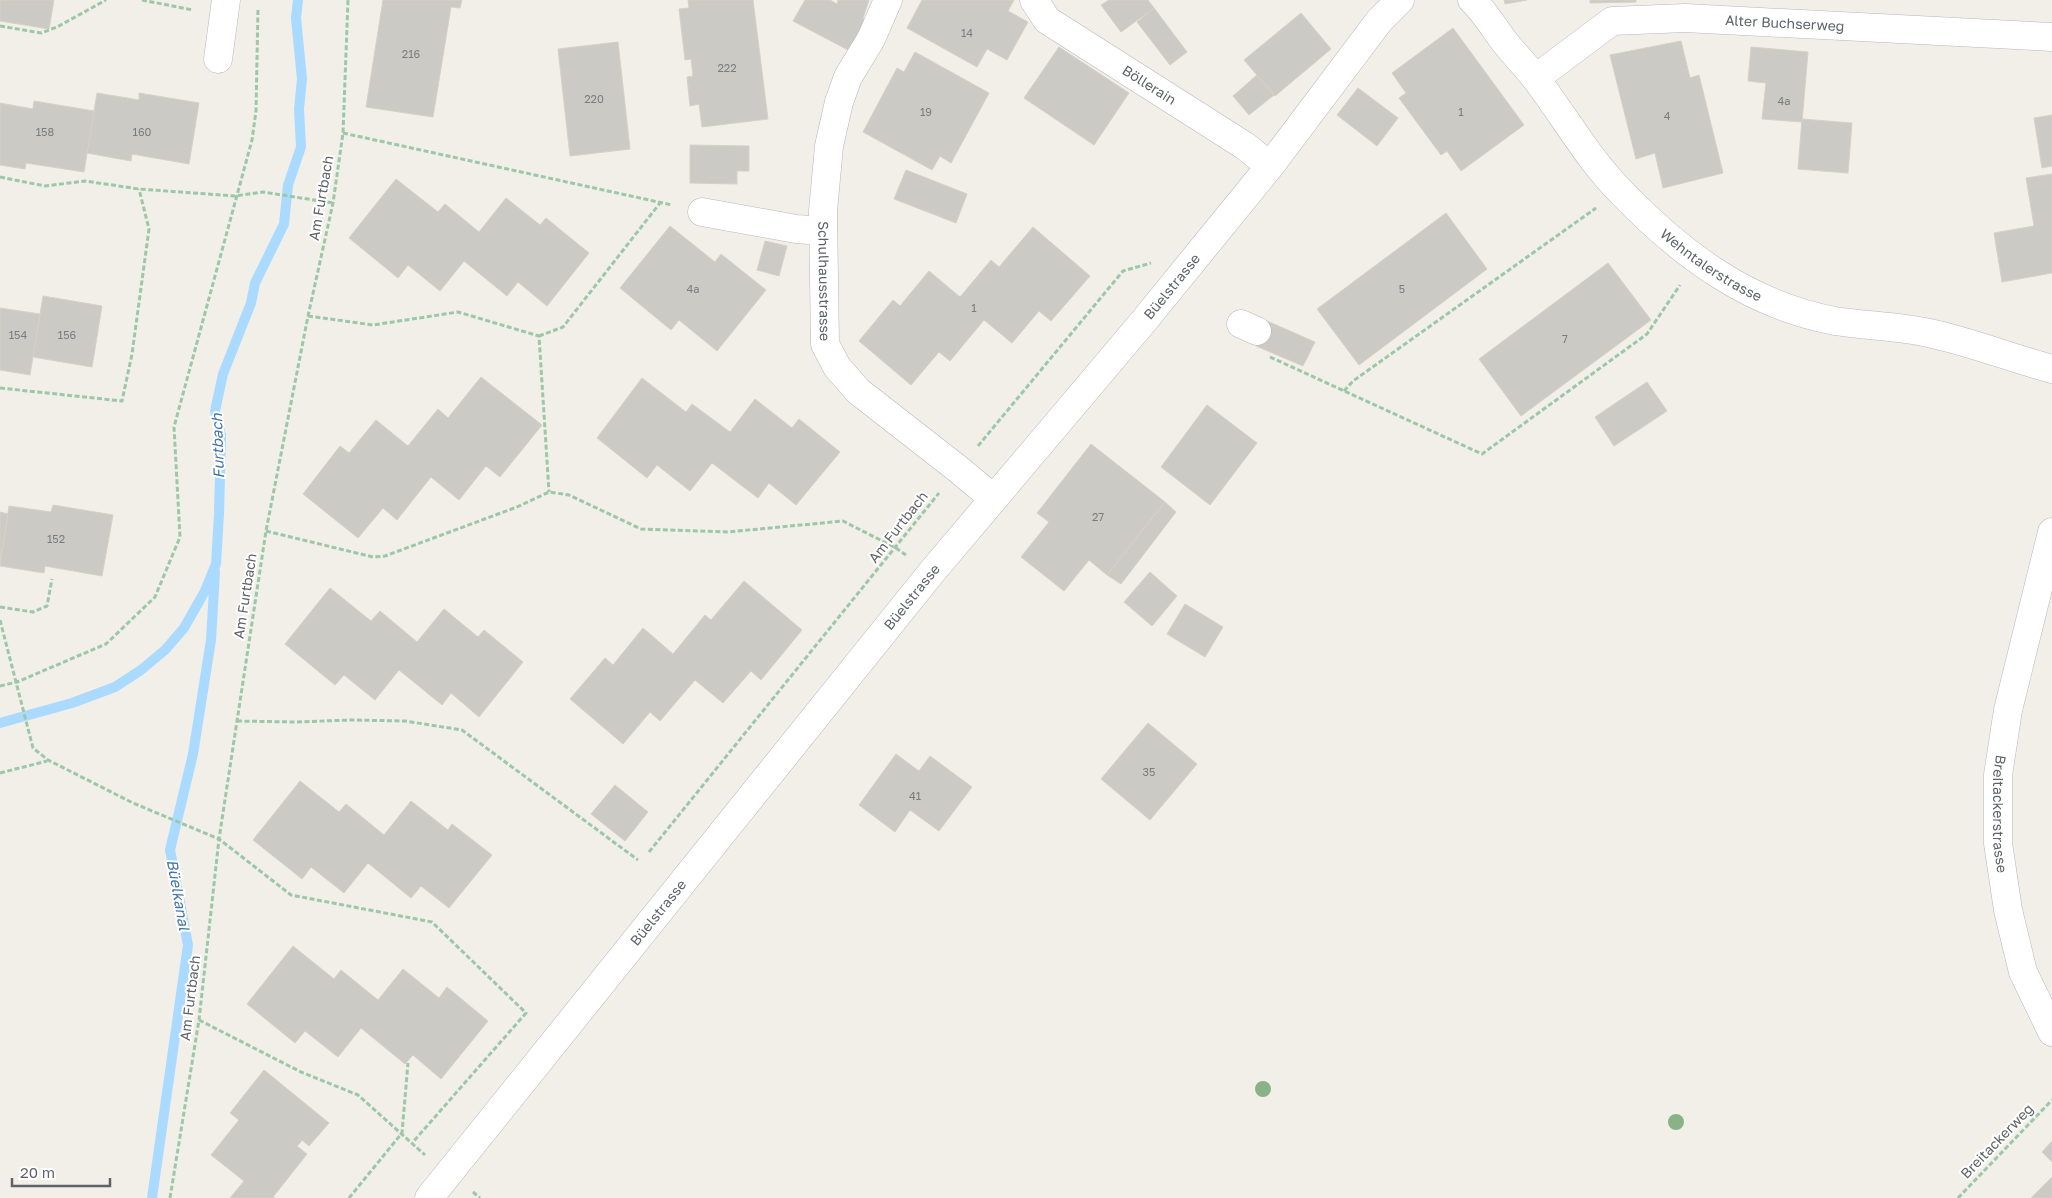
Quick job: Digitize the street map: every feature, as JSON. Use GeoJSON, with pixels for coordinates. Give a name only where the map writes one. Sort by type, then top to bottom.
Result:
{"type":"FeatureCollection","features":[{"type":"Feature","properties":{"kind":"street"},"geometry":{"type":"LineString","coordinates":[[218,59],[226,0]]}},
{"type":"Feature","properties":{"kind":"street","name":"Schulhausstrasse"},"geometry":{"type":"LineString","coordinates":[[888,0],[871,39],[848,77],[839,102],[829,146],[823,231],[824,344],[836,367],[858,391],[993,498]]}},
{"type":"Feature","properties":{"kind":"street","name":"Böllerain"},"geometry":{"type":"LineString","coordinates":[[1034,0],[1047,20],[1245,146],[1270,166]]}},
{"type":"Feature","properties":{"kind":"street","name":"Büelstrasse"},"geometry":{"type":"LineString","coordinates":[[429,1198],[931,573],[1144,322],[1270,166],[1379,21],[1400,0]]}},
{"type":"Feature","properties":{"kind":"street","name":"Wehntalerstrasse"},"geometry":{"type":"LineString","coordinates":[[1472,0],[1536,78],[1582,146],[1622,193],[1672,239],[1720,276],[1767,302],[1801,313],[1835,321],[1928,332],[2052,369]]}},
{"type":"Feature","properties":{"kind":"street","name":"Alter Buchserweg"},"geometry":{"type":"LineString","coordinates":[[1536,78],[1612,21],[1685,18],[2052,37]]}},
{"type":"Feature","properties":{"kind":"street"},"geometry":{"type":"LineString","coordinates":[[702,212],[796,230],[823,231]]}},
{"type":"Feature","properties":{"kind":"street","name":"Breitackerstrasse"},"geometry":{"type":"LineString","coordinates":[[2052,532],[2008,710],[1998,775],[1998,843],[2008,910],[2023,972],[2052,1032]]}},
{"type":"Feature","properties":{"kind":"path"},"geometry":{"type":"LineString","coordinates":[[0,26],[41,33],[57,27],[106,0]]}},
{"type":"Feature","properties":{"kind":"path"},"geometry":{"type":"LineString","coordinates":[[142,0],[196,11]]}},
{"type":"Feature","properties":{"kind":"path"},"geometry":{"type":"LineString","coordinates":[[0,686],[17,682],[106,644],[155,598],[180,537],[174,427],[235,196],[252,140],[256,111],[258,0]]}},
{"type":"Feature","properties":{"kind":"path","name":"Am Furtbach"},"geometry":{"type":"LineString","coordinates":[[170,1198],[200,1020],[219,839],[266,531],[308,316],[333,203],[344,133],[348,0]]}},
{"type":"Feature","properties":{"kind":"path"},"geometry":{"type":"LineString","coordinates":[[344,133],[702,212]]}},
{"type":"Feature","properties":{"kind":"path"},"geometry":{"type":"LineString","coordinates":[[0,177],[45,186],[85,181],[139,189],[235,196],[263,192],[333,203]]}},
{"type":"Feature","properties":{"kind":"path"},"geometry":{"type":"LineString","coordinates":[[0,388],[122,401],[132,354],[149,229],[139,189]]}},
{"type":"Feature","properties":{"kind":"path"},"geometry":{"type":"LineString","coordinates":[[308,316],[373,324],[458,312],[539,336],[564,327],[660,203]]}},
{"type":"Feature","properties":{"kind":"path"},"geometry":{"type":"LineString","coordinates":[[1344,391],[1353,381],[1602,205]]}},
{"type":"Feature","properties":{"kind":"path","name":"Am Furtbach"},"geometry":{"type":"LineString","coordinates":[[650,852],[958,469],[1123,271],[1169,258],[1190,263]]}},
{"type":"Feature","properties":{"kind":"path"},"geometry":{"type":"LineString","coordinates":[[1254,336],[1344,391],[1482,454],[1647,334],[1685,278]]}},
{"type":"Feature","properties":{"kind":"path"},"geometry":{"type":"LineString","coordinates":[[539,336],[549,492]]}},
{"type":"Feature","properties":{"kind":"path"},"geometry":{"type":"LineString","coordinates":[[266,531],[373,557],[385,556],[517,507],[549,492],[569,495],[641,529],[728,532],[843,521],[896,548],[931,573]]}},
{"type":"Feature","properties":{"kind":"path"},"geometry":{"type":"LineString","coordinates":[[0,606],[33,612],[47,606],[52,579]]}},
{"type":"Feature","properties":{"kind":"path"},"geometry":{"type":"LineString","coordinates":[[0,620],[33,748],[48,760],[133,803],[219,839],[291,895],[432,922],[526,1013],[413,1142]]}},
{"type":"Feature","properties":{"kind":"path"},"geometry":{"type":"LineString","coordinates":[[237,721],[404,720],[462,730],[638,860]]}},
{"type":"Feature","properties":{"kind":"path"},"geometry":{"type":"LineString","coordinates":[[0,773],[48,760]]}},
{"type":"Feature","properties":{"kind":"path"},"geometry":{"type":"LineString","coordinates":[[200,1020],[301,1072],[358,1094],[428,1157]]}},
{"type":"Feature","properties":{"kind":"path"},"geometry":{"type":"LineString","coordinates":[[349,1198],[402,1132],[408,1063]]}},
{"type":"Feature","properties":{"kind":"path","name":"Breitackerweg"},"geometry":{"type":"LineString","coordinates":[[1958,1198],[2052,1100]]}},
{"type":"Feature","properties":{"kind":"path"},"geometry":{"type":"LineString","coordinates":[[470,1190],[480,1198]]}},
{"type":"Feature","properties":{"kind":"building"},"geometry":{"type":"Polygon","coordinates":[[[0,0],[54,0],[49,29],[0,21],[0,0]]]}},
{"type":"Feature","properties":{"kind":"building"},"geometry":{"type":"Polygon","coordinates":[[[383,0],[462,0],[460,8],[451,7],[433,117],[366,107],[383,0]]]}},
{"type":"Feature","properties":{"kind":"building"},"geometry":{"type":"Polygon","coordinates":[[[688,0],[753,0],[768,119],[702,127],[699,104],[690,106],[687,77],[693,76],[691,59],[685,60],[679,9],[689,8],[688,0]]]}},
{"type":"Feature","properties":{"kind":"building"},"geometry":{"type":"Polygon","coordinates":[[[805,0],[830,0],[837,4],[838,0],[869,0],[863,18],[867,20],[850,51],[793,21],[805,0]]]}},
{"type":"Feature","properties":{"kind":"building"},"geometry":{"type":"Polygon","coordinates":[[[922,0],[1014,0],[1008,11],[1028,22],[1007,60],[987,49],[977,67],[907,28],[922,0]]]}},
{"type":"Feature","properties":{"kind":"building"},"geometry":{"type":"Polygon","coordinates":[[[1109,0],[1148,0],[1154,8],[1121,32],[1101,5],[1109,0]]]}},
{"type":"Feature","properties":{"kind":"building"},"geometry":{"type":"Polygon","coordinates":[[[1504,0],[1527,0],[1505,4],[1504,0]]]}},
{"type":"Feature","properties":{"kind":"building"},"geometry":{"type":"Polygon","coordinates":[[[1590,0],[1636,0],[1636,2],[1590,3],[1590,0]]]}},
{"type":"Feature","properties":{"kind":"building"},"geometry":{"type":"Polygon","coordinates":[[[1154,8],[1187,52],[1170,65],[1137,22],[1154,8]]]}},
{"type":"Feature","properties":{"kind":"building"},"geometry":{"type":"Polygon","coordinates":[[[1301,13],[1331,49],[1275,96],[1244,60],[1301,13]]]}},
{"type":"Feature","properties":{"kind":"building"},"geometry":{"type":"Polygon","coordinates":[[[1453,28],[1524,125],[1461,171],[1447,151],[1441,155],[1399,98],[1406,93],[1392,73],[1453,28]]]}},
{"type":"Feature","properties":{"kind":"building"},"geometry":{"type":"Polygon","coordinates":[[[1681,41],[1690,78],[1699,75],[1723,173],[1663,188],[1655,153],[1636,159],[1610,55],[1681,41]]]}},
{"type":"Feature","properties":{"kind":"building"},"geometry":{"type":"Polygon","coordinates":[[[618,42],[630,149],[570,156],[558,49],[618,42]]]}},
{"type":"Feature","properties":{"kind":"building"},"geometry":{"type":"Polygon","coordinates":[[[1059,47],[1129,93],[1094,145],[1024,98],[1059,47]]]}},
{"type":"Feature","properties":{"kind":"building"},"geometry":{"type":"Polygon","coordinates":[[[1751,47],[1808,52],[1802,122],[1762,119],[1766,83],[1748,81],[1751,47]]]}},
{"type":"Feature","properties":{"kind":"building"},"geometry":{"type":"Polygon","coordinates":[[[915,52],[989,93],[951,163],[940,156],[932,170],[863,132],[897,68],[904,72],[915,52]]]}},
{"type":"Feature","properties":{"kind":"building"},"geometry":{"type":"Polygon","coordinates":[[[1257,75],[1274,95],[1249,115],[1233,96],[1257,75]]]}},
{"type":"Feature","properties":{"kind":"building"},"geometry":{"type":"Polygon","coordinates":[[[1358,88],[1398,118],[1377,146],[1337,115],[1358,88]]]}},
{"type":"Feature","properties":{"kind":"building"},"geometry":{"type":"Polygon","coordinates":[[[97,93],[139,100],[139,93],[199,103],[189,164],[132,154],[131,161],[87,153],[97,93]]]}},
{"type":"Feature","properties":{"kind":"building"},"geometry":{"type":"Polygon","coordinates":[[[34,101],[94,111],[84,172],[26,163],[25,169],[0,165],[0,103],[33,109],[34,101]]]}},
{"type":"Feature","properties":{"kind":"building"},"geometry":{"type":"Polygon","coordinates":[[[2052,115],[2052,166],[2042,168],[2034,118],[2052,115]]]}},
{"type":"Feature","properties":{"kind":"building"},"geometry":{"type":"Polygon","coordinates":[[[1802,119],[1852,123],[1848,173],[1798,169],[1802,119]]]}},
{"type":"Feature","properties":{"kind":"building"},"geometry":{"type":"Polygon","coordinates":[[[690,145],[749,146],[749,171],[737,171],[737,184],[690,183],[690,145]]]}},
{"type":"Feature","properties":{"kind":"building"},"geometry":{"type":"Polygon","coordinates":[[[906,170],[967,194],[956,223],[894,199],[906,170]]]}},
{"type":"Feature","properties":{"kind":"building"},"geometry":{"type":"Polygon","coordinates":[[[2052,174],[2052,273],[2002,282],[1994,233],[2034,226],[2026,178],[2052,174]]]}},
{"type":"Feature","properties":{"kind":"building"},"geometry":{"type":"Polygon","coordinates":[[[396,179],[438,212],[445,204],[479,232],[506,198],[540,225],[546,218],[589,253],[547,306],[518,282],[507,296],[464,261],[440,291],[408,265],[398,278],[349,238],[396,179]]]}},
{"type":"Feature","properties":{"kind":"building"},"geometry":{"type":"Polygon","coordinates":[[[1446,213],[1487,269],[1359,365],[1317,309],[1446,213]]]}},
{"type":"Feature","properties":{"kind":"building"},"geometry":{"type":"Polygon","coordinates":[[[670,226],[715,262],[721,254],[766,290],[717,351],[679,320],[671,330],[620,288],[670,226]]]}},
{"type":"Feature","properties":{"kind":"building"},"geometry":{"type":"Polygon","coordinates":[[[1033,227],[1090,276],[1051,321],[1039,311],[1012,343],[984,320],[950,361],[939,352],[911,385],[859,341],[893,300],[900,306],[929,271],[960,297],[991,260],[999,267],[1033,227]]]}},
{"type":"Feature","properties":{"kind":"building"},"geometry":{"type":"Polygon","coordinates":[[[765,241],[787,246],[779,276],[757,270],[765,241]]]}},
{"type":"Feature","properties":{"kind":"building"},"geometry":{"type":"Polygon","coordinates":[[[1608,263],[1651,320],[1521,416],[1479,359],[1608,263]]]}},
{"type":"Feature","properties":{"kind":"building"},"geometry":{"type":"Polygon","coordinates":[[[43,296],[102,306],[92,367],[33,357],[43,296]]]}},
{"type":"Feature","properties":{"kind":"building"},"geometry":{"type":"Polygon","coordinates":[[[0,308],[40,314],[30,375],[0,370],[0,308]]]}},
{"type":"Feature","properties":{"kind":"building"},"geometry":{"type":"Polygon","coordinates":[[[1267,321],[1315,342],[1303,366],[1256,346],[1267,321]]]}},
{"type":"Feature","properties":{"kind":"building"},"geometry":{"type":"Polygon","coordinates":[[[481,377],[542,425],[500,477],[486,466],[459,500],[431,477],[397,520],[383,508],[358,538],[303,494],[340,446],[349,453],[376,420],[408,446],[438,409],[448,418],[481,377]]]}},
{"type":"Feature","properties":{"kind":"building"},"geometry":{"type":"Polygon","coordinates":[[[642,378],[686,412],[692,404],[730,432],[755,399],[792,428],[799,419],[840,452],[796,505],[769,483],[758,498],[712,463],[690,491],[657,465],[647,478],[597,438],[642,378]]]}},
{"type":"Feature","properties":{"kind":"building"},"geometry":{"type":"Polygon","coordinates":[[[1647,382],[1667,411],[1614,446],[1595,417],[1647,382]]]}},
{"type":"Feature","properties":{"kind":"building"},"geometry":{"type":"Polygon","coordinates":[[[1207,405],[1257,443],[1210,505],[1161,467],[1207,405]]]}},
{"type":"Feature","properties":{"kind":"building"},"geometry":{"type":"Polygon","coordinates":[[[1091,444],[1165,502],[1107,575],[1089,560],[1064,591],[1021,557],[1049,522],[1037,513],[1091,444]]]}},
{"type":"Feature","properties":{"kind":"building"},"geometry":{"type":"Polygon","coordinates":[[[1165,502],[1176,512],[1121,584],[1107,575],[1165,502]]]}},
{"type":"Feature","properties":{"kind":"building"},"geometry":{"type":"Polygon","coordinates":[[[53,505],[113,515],[102,576],[45,566],[44,573],[0,566],[9,506],[51,512],[53,505]]]}},
{"type":"Feature","properties":{"kind":"building"},"geometry":{"type":"Polygon","coordinates":[[[0,512],[8,514],[0,562],[0,512]]]}},
{"type":"Feature","properties":{"kind":"building"},"geometry":{"type":"Polygon","coordinates":[[[1150,572],[1177,596],[1152,626],[1124,602],[1150,572]]]}},
{"type":"Feature","properties":{"kind":"building"},"geometry":{"type":"Polygon","coordinates":[[[744,581],[802,630],[761,680],[751,671],[723,703],[695,680],[660,721],[650,712],[623,744],[570,699],[605,658],[613,665],[643,628],[673,654],[705,615],[711,620],[744,581]]]}},
{"type":"Feature","properties":{"kind":"building"},"geometry":{"type":"Polygon","coordinates":[[[330,588],[371,621],[380,611],[417,642],[444,609],[478,637],[484,630],[523,662],[479,717],[451,693],[442,705],[399,670],[375,700],[344,675],[335,685],[285,644],[330,588]]]}},
{"type":"Feature","properties":{"kind":"building"},"geometry":{"type":"Polygon","coordinates":[[[1185,604],[1223,627],[1205,657],[1167,634],[1185,604]]]}},
{"type":"Feature","properties":{"kind":"building"},"geometry":{"type":"Polygon","coordinates":[[[1148,723],[1197,764],[1150,820],[1101,779],[1148,723]]]}},
{"type":"Feature","properties":{"kind":"building"},"geometry":{"type":"Polygon","coordinates":[[[896,754],[919,771],[930,756],[972,787],[939,831],[910,810],[895,832],[859,805],[896,754]]]}},
{"type":"Feature","properties":{"kind":"building"},"geometry":{"type":"Polygon","coordinates":[[[300,781],[339,812],[346,804],[384,835],[411,801],[448,830],[452,824],[492,855],[449,908],[421,886],[411,898],[368,863],[344,893],[311,867],[302,879],[253,840],[300,781]]]}},
{"type":"Feature","properties":{"kind":"building"},"geometry":{"type":"Polygon","coordinates":[[[615,785],[648,812],[625,841],[591,814],[615,785]]]}},
{"type":"Feature","properties":{"kind":"building"},"geometry":{"type":"Polygon","coordinates":[[[293,946],[334,979],[341,970],[378,1000],[403,969],[439,998],[447,987],[488,1021],[441,1079],[413,1055],[405,1064],[361,1028],[338,1057],[305,1031],[295,1043],[247,1004],[293,946]]]}},
{"type":"Feature","properties":{"kind":"building"},"geometry":{"type":"Polygon","coordinates":[[[264,1070],[329,1123],[309,1146],[302,1140],[297,1146],[307,1154],[273,1197],[275,1198],[230,1198],[244,1181],[211,1155],[239,1120],[230,1113],[264,1070]]]}},
{"type":"Feature","properties":{"kind":"building"},"geometry":{"type":"Polygon","coordinates":[[[2052,1141],[2052,1162],[2042,1152],[2052,1141]]]}},
{"type":"Feature","properties":{"kind":"building"},"geometry":{"type":"Polygon","coordinates":[[[2052,1177],[2052,1198],[2031,1198],[2052,1177]]]}},
{"type":"Feature","properties":{"kind":"waterway","name":"Furtbach"},"geometry":{"type":"LineString","coordinates":[[0,723],[72,703],[115,687],[141,670],[165,650],[184,628],[205,591],[216,564],[219,514],[221,435],[215,411],[223,374],[251,303],[255,283],[284,224],[288,185],[301,147],[299,109],[302,79],[296,18],[298,0]]}},
{"type":"Feature","properties":{"kind":"waterway","name":"Büelkanal"},"geometry":{"type":"LineString","coordinates":[[152,1198],[188,945],[170,850],[193,754],[211,640],[215,572]]}}]}
